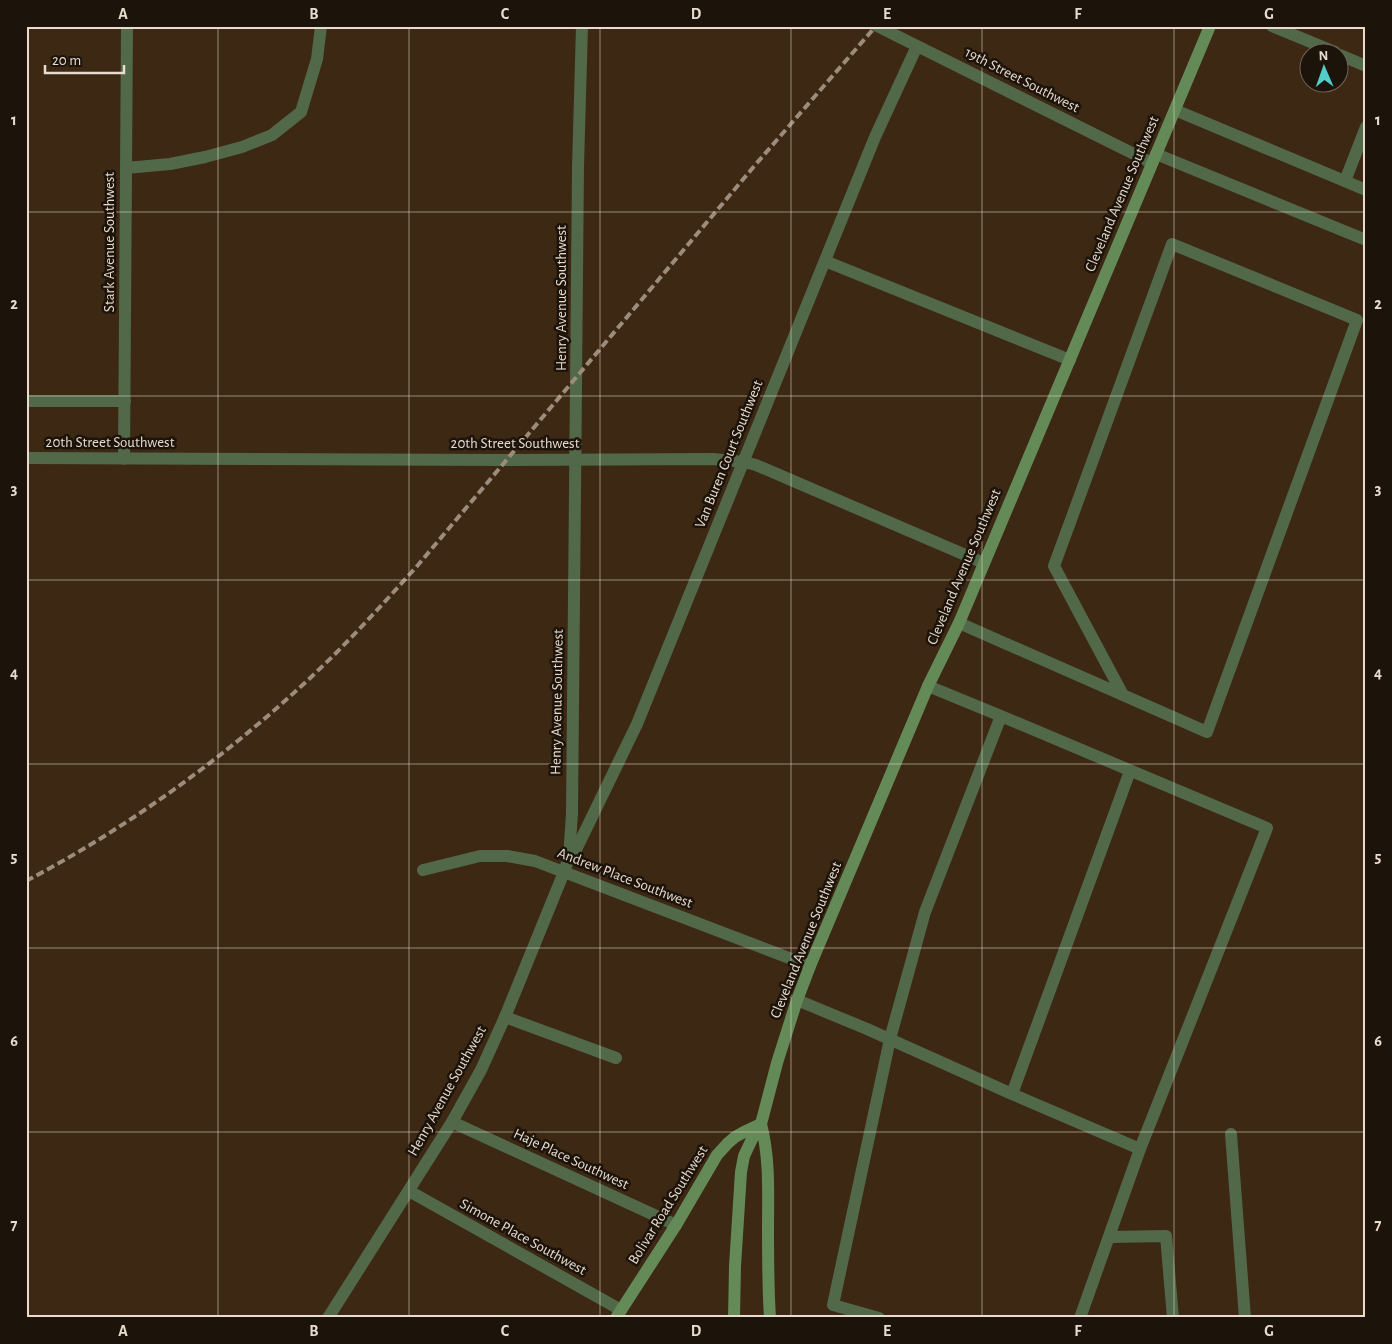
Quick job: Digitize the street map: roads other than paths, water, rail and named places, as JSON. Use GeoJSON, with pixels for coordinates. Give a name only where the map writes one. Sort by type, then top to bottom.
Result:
{"type":"FeatureCollection","features":[{"type":"Feature","properties":{"kind":"main road","name":"Cleveland Avenue Southwest"},"geometry":{"type":"LineString","coordinates":[[734,1318],[735,1266],[741,1172],[744,1156],[761,1124],[777,1063],[797,1000],[928,686],[959,623],[1210,26]]}},
{"type":"Feature","properties":{"kind":"main road","name":"Cleveland Avenue Southwest"},"geometry":{"type":"LineString","coordinates":[[761,1124],[766,1144],[768,1172],[770,1318]]}},
{"type":"Feature","properties":{"kind":"main road","name":"Bolivar Road Southwest"},"geometry":{"type":"LineString","coordinates":[[619,1314],[676,1225],[722,1148],[735,1137],[761,1124]]}},
{"type":"Feature","properties":{"kind":"street","name":"Stark Avenue Southwest"},"geometry":{"type":"LineString","coordinates":[[124,458],[127,26]]}},
{"type":"Feature","properties":{"kind":"street"},"geometry":{"type":"LineString","coordinates":[[126,168],[170,164],[205,157],[242,147],[272,135],[301,112],[317,59],[322,26]]}},
{"type":"Feature","properties":{"kind":"street","name":"Henry Avenue Southwest"},"geometry":{"type":"LineString","coordinates":[[328,1318],[452,1122],[481,1070],[506,1017],[569,857],[572,814],[578,167],[582,26]]}},
{"type":"Feature","properties":{"kind":"street","name":"19th Street Southwest"},"geometry":{"type":"LineString","coordinates":[[877,26],[1154,158],[1366,240]]}},
{"type":"Feature","properties":{"kind":"street"},"geometry":{"type":"LineString","coordinates":[[1272,26],[1311,42]]}},
{"type":"Feature","properties":{"kind":"street","name":"Van Buren Court Southwest"},"geometry":{"type":"LineString","coordinates":[[564,872],[637,724],[875,138],[916,46]]}},
{"type":"Feature","properties":{"kind":"street"},"geometry":{"type":"LineString","coordinates":[[1350,59],[1366,66]]}},
{"type":"Feature","properties":{"kind":"street"},"geometry":{"type":"LineString","coordinates":[[1175,110],[1366,190]]}},
{"type":"Feature","properties":{"kind":"street"},"geometry":{"type":"LineString","coordinates":[[1345,181],[1366,127]]}},
{"type":"Feature","properties":{"kind":"street"},"geometry":{"type":"LineString","coordinates":[[959,623],[1207,732],[1357,320],[1172,244],[1054,566],[1123,695]]}},
{"type":"Feature","properties":{"kind":"street"},"geometry":{"type":"LineString","coordinates":[[825,261],[1070,360]]}},
{"type":"Feature","properties":{"kind":"street"},"geometry":{"type":"LineString","coordinates":[[26,401],[125,402]]}},
{"type":"Feature","properties":{"kind":"street","name":"20th Street Southwest"},"geometry":{"type":"LineString","coordinates":[[26,458],[713,459],[744,462],[811,488],[984,563]]}},
{"type":"Feature","properties":{"kind":"street"},"geometry":{"type":"LineString","coordinates":[[928,686],[1267,828],[1140,1149],[1080,1318]]}},
{"type":"Feature","properties":{"kind":"street"},"geometry":{"type":"LineString","coordinates":[[879,1318],[833,1305],[890,1039],[925,912],[1001,716]]}},
{"type":"Feature","properties":{"kind":"street"},"geometry":{"type":"LineString","coordinates":[[1012,1094],[1130,770]]}},
{"type":"Feature","properties":{"kind":"street","name":"Andrew Place Southwest"},"geometry":{"type":"LineString","coordinates":[[423,870],[480,856],[507,856],[535,862],[810,966]]}},
{"type":"Feature","properties":{"kind":"street"},"geometry":{"type":"LineString","coordinates":[[797,1000],[1140,1149]]}},
{"type":"Feature","properties":{"kind":"street"},"geometry":{"type":"LineString","coordinates":[[506,1017],[616,1058]]}},
{"type":"Feature","properties":{"kind":"street","name":"Haje Place Southwest"},"geometry":{"type":"LineString","coordinates":[[452,1122],[676,1225]]}},
{"type":"Feature","properties":{"kind":"street"},"geometry":{"type":"LineString","coordinates":[[1231,1134],[1245,1318]]}},
{"type":"Feature","properties":{"kind":"street","name":"Simone Place Southwest"},"geometry":{"type":"LineString","coordinates":[[409,1191],[619,1314]]}},
{"type":"Feature","properties":{"kind":"street"},"geometry":{"type":"LineString","coordinates":[[1109,1237],[1166,1236],[1173,1318]]}},
{"type":"Feature","properties":{"kind":"railway"},"geometry":{"type":"LineString","coordinates":[[26,881],[109,833],[189,779],[265,718],[335,654],[418,565],[756,164],[876,26]]}}]}
